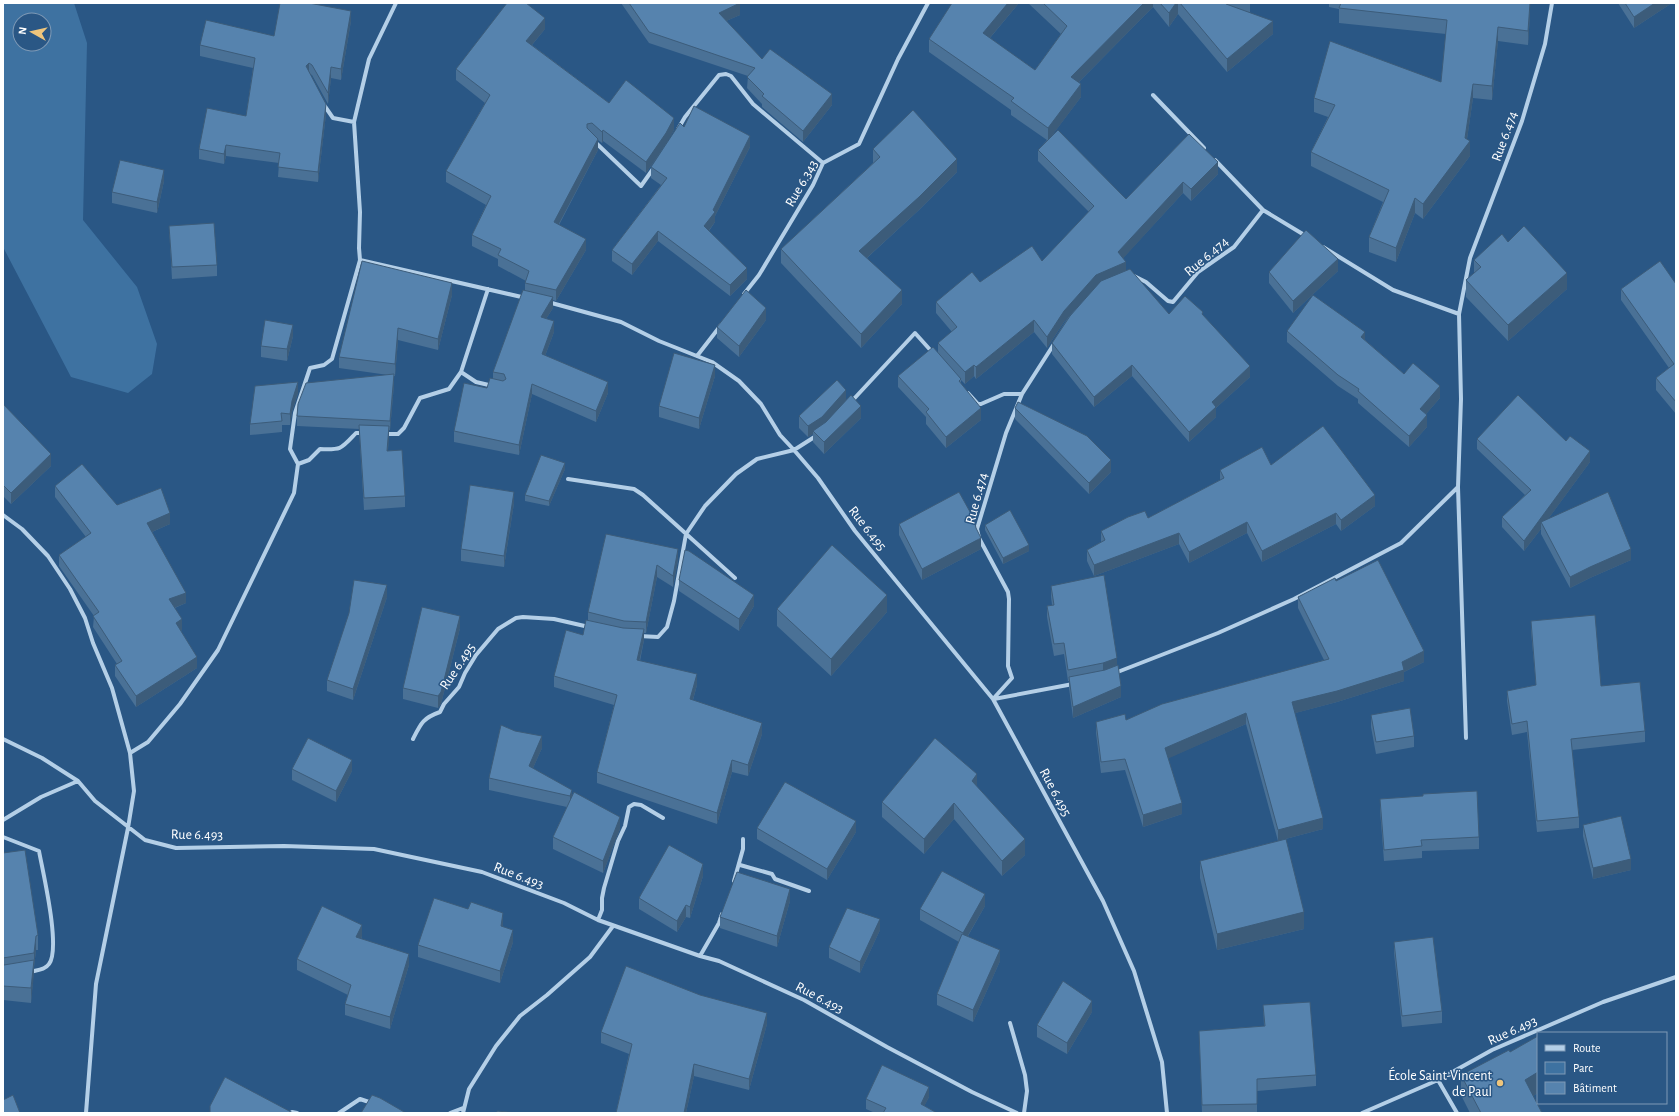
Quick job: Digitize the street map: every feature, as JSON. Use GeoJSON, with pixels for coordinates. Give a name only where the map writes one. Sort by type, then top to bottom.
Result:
{"type":"FeatureCollection","features":[{"type":"Feature","properties":{"kind":"street"},"geometry":{"type":"LineString","coordinates":[[130,753],[148,742],[180,704],[218,650],[294,493],[298,464],[290,449],[295,413],[310,368],[324,365],[332,359],[360,260],[360,212],[354,122],[369,59],[396,3]]}},
{"type":"Feature","properties":{"kind":"street","name":"Rue 6.343"},"geometry":{"type":"LineString","coordinates":[[740,300],[763,268],[813,185],[823,163],[859,144],[898,59],[928,3]]}},
{"type":"Feature","properties":{"kind":"street","name":"Rue 6.474"},"geometry":{"type":"LineString","coordinates":[[1466,738],[1458,487],[1461,399],[1459,314],[1470,258],[1522,121],[1546,44],[1552,3]]}},
{"type":"Feature","properties":{"kind":"street"},"geometry":{"type":"LineString","coordinates":[[676,134],[685,117],[719,75],[726,74],[731,76],[753,104],[823,163]]}},
{"type":"Feature","properties":{"kind":"street"},"geometry":{"type":"LineString","coordinates":[[1153,95],[1208,153]]}},
{"type":"Feature","properties":{"kind":"street"},"geometry":{"type":"LineString","coordinates":[[323,103],[333,118],[354,122]]}},
{"type":"Feature","properties":{"kind":"street"},"geometry":{"type":"LineString","coordinates":[[590,137],[641,186],[657,163]]}},
{"type":"Feature","properties":{"kind":"street"},"geometry":{"type":"LineString","coordinates":[[1214,158],[1263,210],[1307,237]]}},
{"type":"Feature","properties":{"kind":"street","name":"Rue 6.474"},"geometry":{"type":"LineString","coordinates":[[1130,276],[1135,276],[1146,282],[1168,301],[1172,302],[1198,272],[1234,247],[1263,210]]}},
{"type":"Feature","properties":{"kind":"street"},"geometry":{"type":"LineString","coordinates":[[1320,245],[1393,290],[1459,314]]}},
{"type":"Feature","properties":{"kind":"street"},"geometry":{"type":"LineString","coordinates":[[360,260],[531,299]]}},
{"type":"Feature","properties":{"kind":"street"},"geometry":{"type":"LineString","coordinates":[[384,434],[398,434],[404,428],[420,398],[449,389],[461,372],[488,289]]}},
{"type":"Feature","properties":{"kind":"street","name":"Rue 6.495"},"geometry":{"type":"LineString","coordinates":[[545,302],[621,322],[659,341],[712,362],[739,381],[761,404],[780,435],[818,478],[855,530],[993,699],[1103,901],[1131,963],[1162,1062],[1167,1113]]}},
{"type":"Feature","properties":{"kind":"street"},"geometry":{"type":"LineString","coordinates":[[697,356],[726,318]]}},
{"type":"Feature","properties":{"kind":"street"},"geometry":{"type":"LineString","coordinates":[[846,408],[915,333],[936,357]]}},
{"type":"Feature","properties":{"kind":"street","name":"Rue 6.474"},"geometry":{"type":"LineString","coordinates":[[993,699],[1012,678],[1008,666],[1009,599],[1008,592],[979,538],[977,529],[1006,433],[1022,394],[1059,337]]}},
{"type":"Feature","properties":{"kind":"street"},"geometry":{"type":"LineString","coordinates":[[461,372],[476,382],[496,387]]}},
{"type":"Feature","properties":{"kind":"street"},"geometry":{"type":"LineString","coordinates":[[962,386],[978,404],[1004,394],[1022,394]]}},
{"type":"Feature","properties":{"kind":"street"},"geometry":{"type":"LineString","coordinates":[[298,464],[309,460],[320,449],[342,448],[356,434],[369,433]]}},
{"type":"Feature","properties":{"kind":"street"},"geometry":{"type":"LineString","coordinates":[[631,636],[658,637],[667,627],[674,601],[686,534],[705,506],[736,474],[757,459],[794,450],[819,434]]}},
{"type":"Feature","properties":{"kind":"street"},"geometry":{"type":"LineString","coordinates":[[568,479],[634,489],[643,495],[735,578]]}},
{"type":"Feature","properties":{"kind":"street"},"geometry":{"type":"LineString","coordinates":[[1111,675],[1218,633],[1294,599],[1401,542],[1458,487]]}},
{"type":"Feature","properties":{"kind":"street"},"geometry":{"type":"LineString","coordinates":[[3,515],[22,529],[48,556],[70,588],[85,618],[92,643],[112,688],[130,753],[134,791],[128,828],[96,984],[86,1113]]}},
{"type":"Feature","properties":{"kind":"street","name":"Rue 6.495"},"geometry":{"type":"LineString","coordinates":[[413,739],[421,722],[428,716],[440,712],[444,704],[459,687],[465,672],[476,655],[498,629],[516,618],[554,619],[596,629]]}},
{"type":"Feature","properties":{"kind":"street"},"geometry":{"type":"LineString","coordinates":[[993,699],[1082,682]]}},
{"type":"Feature","properties":{"kind":"street","name":"Rue 6.493"},"geometry":{"type":"LineString","coordinates":[[3,739],[42,758],[78,781],[95,801],[145,840],[176,848],[284,846],[374,848],[482,872],[564,903],[613,926],[700,956],[719,961],[804,1000],[887,1047],[972,1092],[1017,1113]]}},
{"type":"Feature","properties":{"kind":"street"},"geometry":{"type":"LineString","coordinates":[[3,820],[41,797],[78,781]]}},
{"type":"Feature","properties":{"kind":"street"},"geometry":{"type":"LineString","coordinates":[[598,920],[602,910],[604,888],[618,841],[625,826],[629,807],[634,804],[641,805],[663,818]]}},
{"type":"Feature","properties":{"kind":"street"},"geometry":{"type":"LineString","coordinates":[[3,836],[39,851],[53,933],[52,957],[49,964],[44,969],[23,973]]}},
{"type":"Feature","properties":{"kind":"street"},"geometry":{"type":"LineString","coordinates":[[732,887],[740,865],[743,840]]}},
{"type":"Feature","properties":{"kind":"street"},"geometry":{"type":"LineString","coordinates":[[740,865],[772,874],[775,879],[809,891]]}},
{"type":"Feature","properties":{"kind":"street"},"geometry":{"type":"LineString","coordinates":[[700,956],[718,923],[724,908]]}},
{"type":"Feature","properties":{"kind":"street"},"geometry":{"type":"LineString","coordinates":[[463,1113],[468,1089],[496,1046],[520,1016],[547,995],[590,957],[613,926]]}},
{"type":"Feature","properties":{"kind":"street","name":"Rue 6.493"},"geometry":{"type":"LineString","coordinates":[[1362,1113],[1438,1080],[1492,1050],[1604,1002],[1676,978]]}},
{"type":"Feature","properties":{"kind":"street"},"geometry":{"type":"LineString","coordinates":[[1010,1023],[1025,1075],[1027,1091],[1024,1113]]}},
{"type":"Feature","properties":{"kind":"street"},"geometry":{"type":"LineString","coordinates":[[1438,1080],[1457,1113]]}},
{"type":"Feature","properties":{"kind":"street"},"geometry":{"type":"LineString","coordinates":[[339,1113],[360,1099],[375,1104]]}},
{"type":"Feature","properties":{"kind":"street"},"geometry":{"type":"LineString","coordinates":[[450,1113],[463,1108]]}},
{"type":"Feature","properties":{"kind":"street"},"geometry":{"type":"LineString","coordinates":[[292,1112],[297,1113]]}},
{"type":"Feature","properties":{"kind":"green space"},"geometry":{"type":"Polygon","coordinates":[[[3,3],[74,3],[87,43],[83,220],[137,287],[157,344],[152,374],[128,393],[71,377],[3,247],[3,3]]]}},
{"type":"Feature","properties":{"kind":"building"},"geometry":{"type":"Polygon","coordinates":[[[280,3],[309,3],[351,11],[341,69],[331,67],[328,93],[312,65],[309,63],[306,66],[326,104],[318,172],[278,167],[280,153],[226,145],[224,154],[199,149],[207,108],[246,116],[255,58],[200,45],[206,20],[274,36],[280,3]]]}},
{"type":"Feature","properties":{"kind":"building"},"geometry":{"type":"Polygon","coordinates":[[[507,3],[526,3],[545,18],[526,41],[609,103],[626,80],[674,118],[666,133],[646,162],[603,130],[602,132],[592,123],[587,124],[587,128],[598,139],[554,222],[586,239],[556,290],[525,283],[529,271],[498,255],[501,249],[472,235],[491,196],[446,171],[490,95],[456,69],[507,3]]]}},
{"type":"Feature","properties":{"kind":"building"},"geometry":{"type":"Polygon","coordinates":[[[629,3],[740,3],[719,13],[762,59],[770,49],[832,94],[803,131],[762,96],[764,94],[747,77],[755,68],[649,32],[629,3]]]}},
{"type":"Feature","properties":{"kind":"building"},"geometry":{"type":"Polygon","coordinates":[[[952,3],[1008,3],[983,33],[1035,70],[1067,26],[1043,3],[1144,3],[1071,77],[1081,84],[1048,128],[1011,101],[1014,98],[929,39],[952,3]]]}},
{"type":"Feature","properties":{"kind":"building"},"geometry":{"type":"Polygon","coordinates":[[[1160,3],[1176,3],[1169,13],[1160,3]]]}},
{"type":"Feature","properties":{"kind":"building"},"geometry":{"type":"Polygon","coordinates":[[[1180,3],[1227,3],[1226,4],[1273,21],[1227,59],[1180,3]]]}},
{"type":"Feature","properties":{"kind":"building"},"geometry":{"type":"Polygon","coordinates":[[[1341,3],[1530,3],[1528,31],[1498,27],[1492,86],[1473,84],[1465,138],[1470,141],[1423,204],[1415,198],[1396,248],[1369,237],[1389,190],[1311,152],[1335,105],[1314,98],[1330,41],[1441,82],[1447,20],[1339,8],[1341,3]]]}},
{"type":"Feature","properties":{"kind":"building"},"geometry":{"type":"Polygon","coordinates":[[[1625,3],[1655,3],[1634,17],[1625,3]]]}},
{"type":"Feature","properties":{"kind":"building"},"geometry":{"type":"Polygon","coordinates":[[[694,106],[750,136],[713,210],[715,212],[704,226],[747,268],[730,285],[658,231],[632,264],[612,250],[667,178],[651,167],[680,123],[684,127],[694,106]]]}},
{"type":"Feature","properties":{"kind":"building"},"geometry":{"type":"Polygon","coordinates":[[[913,110],[957,159],[919,197],[859,251],[902,290],[861,334],[781,249],[880,157],[873,149],[913,110]]]}},
{"type":"Feature","properties":{"kind":"building"},"geometry":{"type":"Polygon","coordinates":[[[1058,130],[1126,199],[1189,134],[1218,162],[1191,189],[1183,182],[1118,252],[1126,262],[1096,275],[1064,311],[1047,337],[1034,320],[976,367],[974,365],[965,372],[938,343],[957,327],[936,302],[972,272],[980,282],[1032,246],[1042,261],[1094,206],[1038,150],[1058,130]]]}},
{"type":"Feature","properties":{"kind":"building"},"geometry":{"type":"Polygon","coordinates":[[[120,160],[164,170],[157,202],[112,192],[120,160]]]}},
{"type":"Feature","properties":{"kind":"building"},"geometry":{"type":"Polygon","coordinates":[[[214,223],[217,265],[172,267],[169,226],[214,223]]]}},
{"type":"Feature","properties":{"kind":"building"},"geometry":{"type":"Polygon","coordinates":[[[1524,226],[1567,273],[1508,325],[1466,280],[1481,267],[1474,260],[1502,234],[1508,242],[1524,226]]]}},
{"type":"Feature","properties":{"kind":"building"},"geometry":{"type":"Polygon","coordinates":[[[1306,230],[1338,259],[1293,301],[1269,272],[1306,230]]]}},
{"type":"Feature","properties":{"kind":"building"},"geometry":{"type":"Polygon","coordinates":[[[362,261],[452,283],[438,339],[398,328],[395,364],[339,357],[362,261]]]}},
{"type":"Feature","properties":{"kind":"building"},"geometry":{"type":"Polygon","coordinates":[[[1660,261],[1676,284],[1676,402],[1656,378],[1674,364],[1621,289],[1660,261]]]}},
{"type":"Feature","properties":{"kind":"building"},"geometry":{"type":"Polygon","coordinates":[[[1130,269],[1169,314],[1185,296],[1203,312],[1202,314],[1250,366],[1212,402],[1216,407],[1189,432],[1132,365],[1094,397],[1052,343],[1070,316],[1101,281],[1130,269]]]}},
{"type":"Feature","properties":{"kind":"building"},"geometry":{"type":"Polygon","coordinates":[[[523,290],[553,297],[541,317],[554,321],[542,354],[608,382],[596,411],[532,384],[519,445],[454,431],[464,383],[487,388],[490,378],[503,381],[506,379],[504,374],[493,372],[523,290]]]}},
{"type":"Feature","properties":{"kind":"building"},"geometry":{"type":"Polygon","coordinates":[[[746,290],[766,308],[739,346],[717,327],[746,290]]]}},
{"type":"Feature","properties":{"kind":"building"},"geometry":{"type":"Polygon","coordinates":[[[1313,295],[1365,332],[1361,337],[1404,374],[1413,363],[1440,386],[1420,409],[1427,415],[1409,436],[1358,391],[1359,389],[1338,375],[1287,331],[1313,295]]]}},
{"type":"Feature","properties":{"kind":"building"},"geometry":{"type":"Polygon","coordinates":[[[265,320],[293,325],[287,349],[261,346],[265,320]]]}},
{"type":"Feature","properties":{"kind":"building"},"geometry":{"type":"Polygon","coordinates":[[[933,347],[961,379],[959,381],[981,408],[946,437],[926,412],[929,409],[898,376],[933,347]]]}},
{"type":"Feature","properties":{"kind":"building"},"geometry":{"type":"Polygon","coordinates":[[[674,353],[715,365],[699,418],[659,406],[674,353]]]}},
{"type":"Feature","properties":{"kind":"building"},"geometry":{"type":"Polygon","coordinates":[[[394,374],[390,421],[297,416],[298,404],[306,383],[394,374]]]}},
{"type":"Feature","properties":{"kind":"building"},"geometry":{"type":"Polygon","coordinates":[[[837,380],[846,390],[822,417],[808,426],[799,416],[837,380]]]}},
{"type":"Feature","properties":{"kind":"building"},"geometry":{"type":"Polygon","coordinates":[[[298,382],[292,401],[290,414],[281,413],[282,421],[250,424],[255,386],[298,382]]]}},
{"type":"Feature","properties":{"kind":"building"},"geometry":{"type":"Polygon","coordinates":[[[851,395],[861,406],[824,442],[813,431],[826,422],[851,395]]]}},
{"type":"Feature","properties":{"kind":"building"},"geometry":{"type":"Polygon","coordinates":[[[1518,395],[1566,441],[1570,436],[1590,451],[1524,541],[1502,517],[1531,490],[1477,439],[1518,395]]]}},
{"type":"Feature","properties":{"kind":"building"},"geometry":{"type":"Polygon","coordinates":[[[1018,402],[1087,436],[1111,460],[1089,483],[1015,408],[1018,402]]]}},
{"type":"Feature","properties":{"kind":"building"},"geometry":{"type":"Polygon","coordinates":[[[3,404],[51,454],[11,493],[3,485],[3,404]]]}},
{"type":"Feature","properties":{"kind":"building"},"geometry":{"type":"Polygon","coordinates":[[[359,425],[389,426],[387,451],[402,450],[405,496],[364,498],[359,425]]]}},
{"type":"Feature","properties":{"kind":"building"},"geometry":{"type":"Polygon","coordinates":[[[1323,426],[1375,495],[1341,520],[1336,513],[1262,551],[1247,522],[1189,552],[1179,533],[1094,565],[1087,550],[1105,540],[1101,531],[1128,517],[1145,511],[1148,518],[1224,478],[1220,470],[1262,447],[1271,465],[1323,426]]]}},
{"type":"Feature","properties":{"kind":"building"},"geometry":{"type":"Polygon","coordinates":[[[541,455],[565,463],[549,501],[525,495],[541,455]]]}},
{"type":"Feature","properties":{"kind":"building"},"geometry":{"type":"Polygon","coordinates":[[[82,464],[117,505],[161,488],[170,513],[147,523],[186,593],[169,599],[182,619],[176,623],[197,657],[136,696],[115,665],[122,661],[93,616],[99,612],[59,555],[91,533],[55,486],[82,464]]]}},
{"type":"Feature","properties":{"kind":"building"},"geometry":{"type":"Polygon","coordinates":[[[470,485],[514,492],[504,556],[461,549],[470,485]]]}},
{"type":"Feature","properties":{"kind":"building"},"geometry":{"type":"Polygon","coordinates":[[[959,492],[974,519],[976,528],[981,538],[922,569],[899,524],[959,492]]]}},
{"type":"Feature","properties":{"kind":"building"},"geometry":{"type":"Polygon","coordinates":[[[1608,492],[1631,549],[1570,577],[1541,522],[1608,492]]]}},
{"type":"Feature","properties":{"kind":"building"},"geometry":{"type":"Polygon","coordinates":[[[1010,510],[1029,545],[1003,558],[985,525],[1010,510]]]}},
{"type":"Feature","properties":{"kind":"building"},"geometry":{"type":"Polygon","coordinates":[[[606,534],[678,549],[673,576],[657,565],[646,622],[624,621],[588,612],[606,534]]]}},
{"type":"Feature","properties":{"kind":"building"},"geometry":{"type":"Polygon","coordinates":[[[832,545],[887,595],[831,659],[777,609],[832,545]]]}},
{"type":"Feature","properties":{"kind":"building"},"geometry":{"type":"Polygon","coordinates":[[[685,550],[689,551],[754,595],[739,619],[679,580],[685,550]]]}},
{"type":"Feature","properties":{"kind":"building"},"geometry":{"type":"Polygon","coordinates":[[[1378,560],[1424,651],[1402,662],[1404,670],[1337,691],[1292,702],[1323,818],[1278,830],[1246,713],[1165,748],[1182,803],[1143,815],[1125,759],[1101,762],[1096,722],[1125,714],[1126,720],[1162,704],[1329,659],[1298,597],[1335,578],[1336,581],[1378,560]]]}},
{"type":"Feature","properties":{"kind":"building"},"geometry":{"type":"Polygon","coordinates":[[[1104,575],[1117,658],[1103,663],[1068,670],[1064,643],[1054,644],[1047,606],[1054,605],[1051,586],[1104,575]]]}},
{"type":"Feature","properties":{"kind":"building"},"geometry":{"type":"Polygon","coordinates":[[[354,580],[387,585],[353,689],[327,680],[349,613],[354,580]]]}},
{"type":"Feature","properties":{"kind":"building"},"geometry":{"type":"Polygon","coordinates":[[[422,607],[460,616],[441,692],[438,696],[403,688],[422,607]]]}},
{"type":"Feature","properties":{"kind":"building"},"geometry":{"type":"Polygon","coordinates":[[[1595,615],[1601,686],[1640,682],[1645,731],[1571,739],[1579,817],[1537,821],[1527,721],[1512,724],[1507,691],[1536,685],[1531,621],[1595,615]]]}},
{"type":"Feature","properties":{"kind":"building"},"geometry":{"type":"Polygon","coordinates":[[[586,620],[623,628],[644,629],[637,660],[697,674],[690,699],[762,723],[748,765],[732,760],[717,813],[597,772],[617,695],[554,676],[566,630],[583,635],[586,620]]]}},
{"type":"Feature","properties":{"kind":"building"},"geometry":{"type":"Polygon","coordinates":[[[1118,665],[1121,686],[1073,707],[1069,677],[1105,670],[1118,665]]]}},
{"type":"Feature","properties":{"kind":"building"},"geometry":{"type":"Polygon","coordinates":[[[1410,708],[1414,736],[1376,742],[1371,715],[1410,708]]]}},
{"type":"Feature","properties":{"kind":"building"},"geometry":{"type":"Polygon","coordinates":[[[501,725],[515,731],[542,736],[529,766],[572,790],[570,796],[489,778],[501,725]]]}},
{"type":"Feature","properties":{"kind":"building"},"geometry":{"type":"Polygon","coordinates":[[[308,738],[352,760],[336,791],[292,769],[308,738]]]}},
{"type":"Feature","properties":{"kind":"building"},"geometry":{"type":"Polygon","coordinates":[[[935,738],[977,774],[972,781],[1025,839],[1002,861],[954,803],[924,839],[882,802],[935,738]]]}},
{"type":"Feature","properties":{"kind":"building"},"geometry":{"type":"Polygon","coordinates":[[[785,782],[856,821],[827,869],[757,828],[785,782]]]}},
{"type":"Feature","properties":{"kind":"building"},"geometry":{"type":"Polygon","coordinates":[[[1477,791],[1479,837],[1421,840],[1422,846],[1384,850],[1380,799],[1423,796],[1423,794],[1477,791]]]}},
{"type":"Feature","properties":{"kind":"building"},"geometry":{"type":"Polygon","coordinates":[[[574,792],[620,817],[603,861],[553,837],[574,792]]]}},
{"type":"Feature","properties":{"kind":"building"},"geometry":{"type":"Polygon","coordinates":[[[1621,816],[1631,859],[1593,868],[1583,825],[1621,816]]]}},
{"type":"Feature","properties":{"kind":"building"},"geometry":{"type":"Polygon","coordinates":[[[1286,839],[1304,912],[1217,934],[1200,861],[1286,839]]]}},
{"type":"Feature","properties":{"kind":"building"},"geometry":{"type":"Polygon","coordinates":[[[669,845],[703,864],[690,907],[686,905],[677,921],[639,898],[669,845]]]}},
{"type":"Feature","properties":{"kind":"building"},"geometry":{"type":"Polygon","coordinates":[[[25,850],[38,935],[36,936],[34,953],[3,958],[3,853],[25,850]]]}},
{"type":"Feature","properties":{"kind":"building"},"geometry":{"type":"Polygon","coordinates":[[[942,871],[985,894],[963,933],[920,909],[942,871]]]}},
{"type":"Feature","properties":{"kind":"building"},"geometry":{"type":"Polygon","coordinates":[[[737,872],[790,889],[777,936],[720,917],[737,872]]]}},
{"type":"Feature","properties":{"kind":"building"},"geometry":{"type":"Polygon","coordinates":[[[434,898],[468,909],[471,902],[503,913],[501,926],[513,930],[500,971],[418,945],[434,898]]]}},
{"type":"Feature","properties":{"kind":"building"},"geometry":{"type":"Polygon","coordinates":[[[322,906],[362,925],[356,937],[409,954],[390,1017],[345,1004],[351,985],[297,959],[322,906]]]}},
{"type":"Feature","properties":{"kind":"building"},"geometry":{"type":"Polygon","coordinates":[[[847,908],[880,919],[860,962],[829,947],[847,908]]]}},
{"type":"Feature","properties":{"kind":"building"},"geometry":{"type":"Polygon","coordinates":[[[962,934],[1000,950],[973,1010],[937,994],[962,934]]]}},
{"type":"Feature","properties":{"kind":"building"},"geometry":{"type":"Polygon","coordinates":[[[1433,937],[1442,1011],[1402,1016],[1394,942],[1433,937]]]}},
{"type":"Feature","properties":{"kind":"building"},"geometry":{"type":"Polygon","coordinates":[[[34,960],[31,988],[3,986],[3,965],[34,960]]]}},
{"type":"Feature","properties":{"kind":"building"},"geometry":{"type":"Polygon","coordinates":[[[626,966],[700,995],[767,1013],[749,1079],[694,1064],[684,1113],[616,1113],[632,1044],[601,1032],[626,966]]]}},
{"type":"Feature","properties":{"kind":"building"},"geometry":{"type":"Polygon","coordinates":[[[1063,981],[1092,1001],[1067,1043],[1037,1025],[1063,981]]]}},
{"type":"Feature","properties":{"kind":"building"},"geometry":{"type":"Polygon","coordinates":[[[1310,1002],[1316,1075],[1257,1079],[1257,1104],[1202,1105],[1199,1031],[1265,1026],[1263,1005],[1310,1002]]]}},
{"type":"Feature","properties":{"kind":"building"},"geometry":{"type":"Polygon","coordinates":[[[1537,1037],[1537,1073],[1525,1080],[1542,1113],[1481,1113],[1461,1075],[1509,1050],[1510,1052],[1537,1037]]]}},
{"type":"Feature","properties":{"kind":"building"},"geometry":{"type":"Polygon","coordinates":[[[882,1065],[929,1087],[921,1104],[937,1113],[883,1113],[886,1108],[866,1099],[882,1065]]]}},
{"type":"Feature","properties":{"kind":"building"},"geometry":{"type":"Polygon","coordinates":[[[225,1077],[293,1113],[210,1113],[210,1106],[225,1077]]]}},
{"type":"Feature","properties":{"kind":"building"},"geometry":{"type":"Polygon","coordinates":[[[13,1095],[20,1113],[3,1113],[3,1100],[13,1095]]]}},
{"type":"Feature","properties":{"kind":"building"},"geometry":{"type":"Polygon","coordinates":[[[372,1095],[380,1098],[406,1113],[361,1113],[372,1095]]]}},
{"type":"Feature","properties":{"kind":"building"},"geometry":{"type":"Polygon","coordinates":[[[497,1111],[518,1113],[497,1113],[497,1111]]]}},
{"type":"Feature","properties":{"kind":"place","name":"École Saint-Vincent de Paul"},"geometry":{"type":"Point","coordinates":[1500,1083]}}]}
